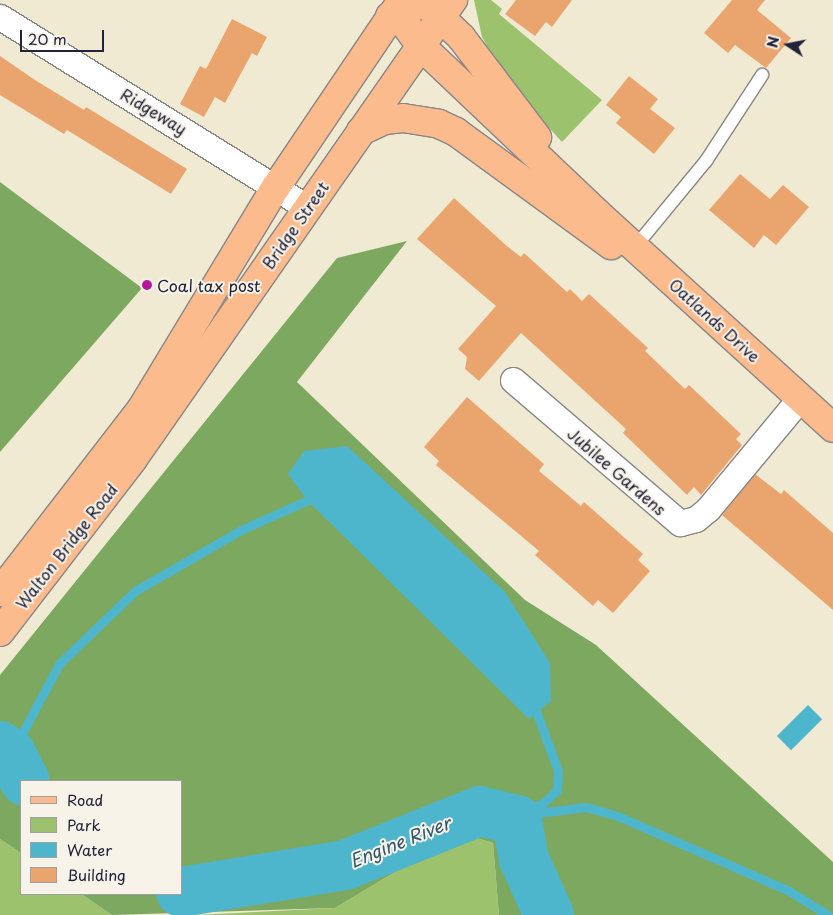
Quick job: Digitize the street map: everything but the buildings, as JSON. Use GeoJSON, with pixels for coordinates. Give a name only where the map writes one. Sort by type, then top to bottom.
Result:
{"type":"FeatureCollection","features":[{"type":"Feature","properties":{"kind":"main road"},"geometry":{"type":"LineString","coordinates":[[400,7],[424,4],[448,8]]}},
{"type":"Feature","properties":{"kind":"main road","name":"Oatlands Drive"},"geometry":{"type":"LineString","coordinates":[[400,7],[407,27],[421,46],[597,213],[833,428]]}},
{"type":"Feature","properties":{"kind":"main road","name":"Bridge Street"},"geometry":{"type":"LineString","coordinates":[[123,452],[161,377],[276,187],[400,7]]}},
{"type":"Feature","properties":{"kind":"main road","name":"Oatlands Drive"},"geometry":{"type":"LineString","coordinates":[[448,8],[597,213]]}},
{"type":"Feature","properties":{"kind":"main road","name":"Bridge Street"},"geometry":{"type":"LineString","coordinates":[[123,452],[307,207],[448,8]]}},
{"type":"Feature","properties":{"kind":"main road"},"geometry":{"type":"LineString","coordinates":[[361,131],[385,120],[403,118],[438,124],[456,132],[603,241],[661,271]]}},
{"type":"Feature","properties":{"kind":"main road","name":"Walton Bridge Road"},"geometry":{"type":"LineString","coordinates":[[0,592],[123,452]]}},
{"type":"Feature","properties":{"kind":"main road","name":"Walton Bridge Road"},"geometry":{"type":"LineString","coordinates":[[0,632],[123,452]]}},
{"type":"Feature","properties":{"kind":"street","name":"Ridgeway"},"geometry":{"type":"LineString","coordinates":[[0,17],[307,207]]}},
{"type":"Feature","properties":{"kind":"street","name":"Jubilee Gardens"},"geometry":{"type":"LineString","coordinates":[[513,380],[680,523],[696,519],[708,510],[800,398]]}},
{"type":"Feature","properties":{"kind":"lane"},"geometry":{"type":"LineString","coordinates":[[634,247],[706,161],[762,75]]}},
{"type":"Feature","properties":{"kind":"green space"},"geometry":{"type":"Polygon","coordinates":[[[474,0],[491,0],[502,9],[499,14],[602,100],[562,142],[531,108],[491,53],[482,37],[474,0]]]}},
{"type":"Feature","properties":{"kind":"green space"},"geometry":{"type":"Polygon","coordinates":[[[0,182],[142,288],[0,452],[0,182]]]}},
{"type":"Feature","properties":{"kind":"green space"},"geometry":{"type":"Polygon","coordinates":[[[407,241],[297,382],[525,600],[596,645],[833,862],[833,915],[499,915],[493,843],[460,833],[335,908],[112,915],[82,895],[182,895],[182,780],[20,780],[20,852],[0,839],[0,675],[337,258],[407,241]]]}},
{"type":"Feature","properties":{"kind":"green space"},"geometry":{"type":"Polygon","coordinates":[[[460,833],[493,843],[499,915],[195,915],[335,908],[460,833]]]}},
{"type":"Feature","properties":{"kind":"green space"},"geometry":{"type":"Polygon","coordinates":[[[0,839],[20,852],[20,895],[82,895],[112,915],[0,915],[0,839]]]}},
{"type":"Feature","properties":{"kind":"water"},"geometry":{"type":"Polygon","coordinates":[[[347,446],[505,592],[550,663],[551,701],[529,719],[307,500],[288,474],[304,451],[347,446]]]}},
{"type":"Feature","properties":{"kind":"water"},"geometry":{"type":"Polygon","coordinates":[[[808,705],[822,719],[791,750],[777,736],[808,705]]]}},
{"type":"Feature","properties":{"kind":"waterway"},"geometry":{"type":"LineString","coordinates":[[11,754],[59,664],[135,591],[243,529],[317,496]]}},
{"type":"Feature","properties":{"kind":"waterway"},"geometry":{"type":"LineString","coordinates":[[506,815],[542,804],[557,790],[558,771],[533,703]]}},
{"type":"Feature","properties":{"kind":"waterway","name":"Engine River"},"geometry":{"type":"LineString","coordinates":[[0,746],[11,754],[24,780]]}},
{"type":"Feature","properties":{"kind":"waterway"},"geometry":{"type":"LineString","coordinates":[[517,820],[522,815],[586,807],[620,817],[789,891],[828,915]]}},
{"type":"Feature","properties":{"kind":"waterway","name":"Engine River"},"geometry":{"type":"LineString","coordinates":[[182,892],[345,865],[480,811],[517,820],[524,859],[549,915]]}},
{"type":"Feature","properties":{"kind":"place","name":"Coal tax post"},"geometry":{"type":"Point","coordinates":[147,285]}}]}
